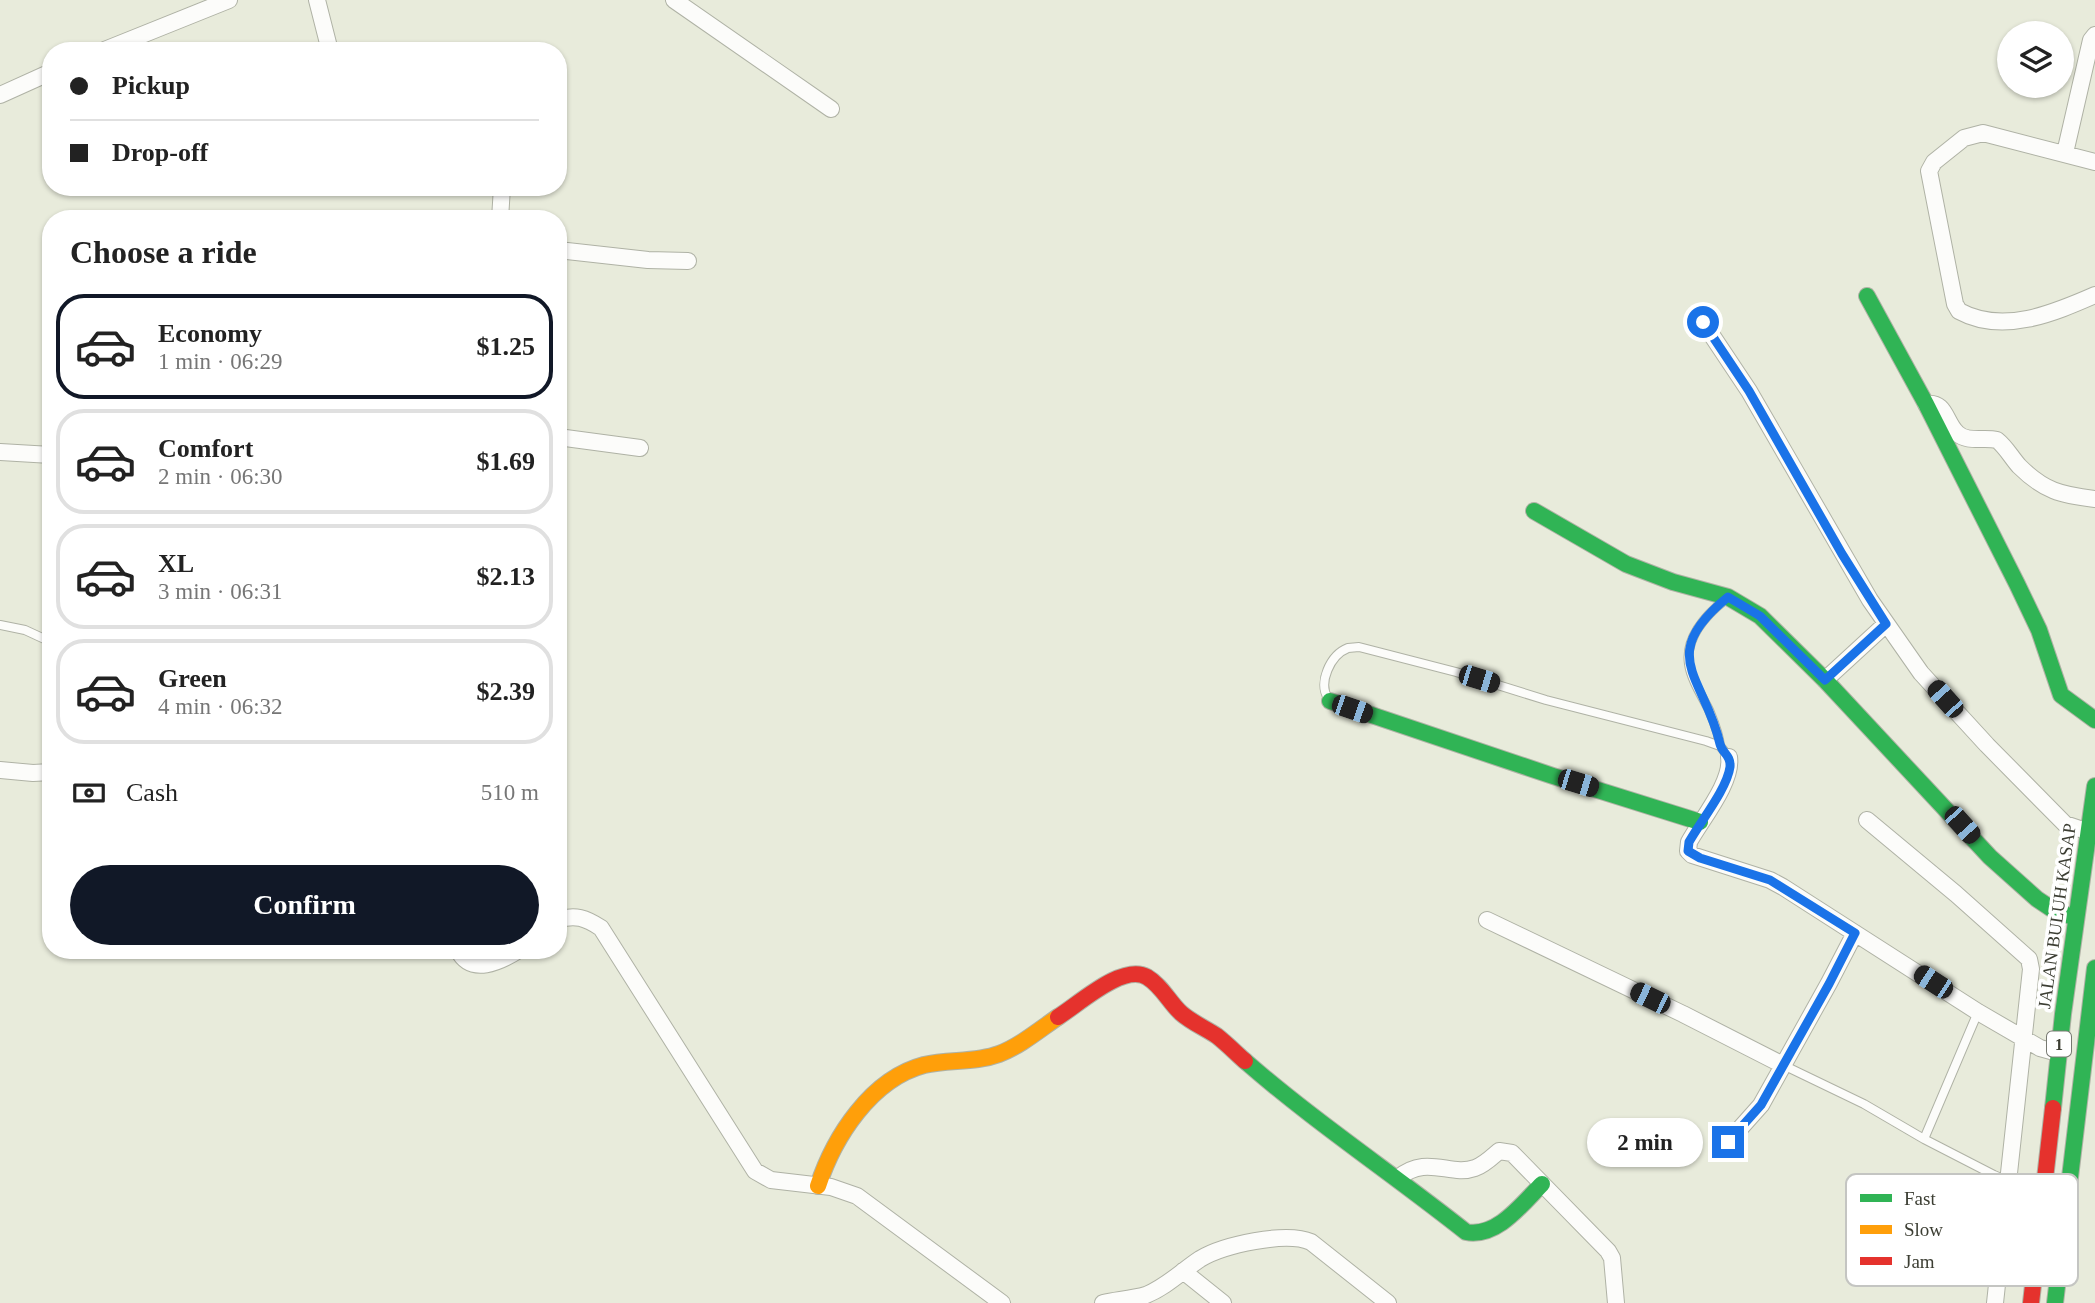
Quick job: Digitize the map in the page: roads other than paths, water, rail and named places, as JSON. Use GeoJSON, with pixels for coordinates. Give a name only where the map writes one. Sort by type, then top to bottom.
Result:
{"type":"FeatureCollection","features":[{"type":"Feature","properties":{"kind":"main road"},"geometry":{"type":"LineString","coordinates":[[1867,296],[1926,404],[2036,624],[2061,695],[2095,720]]}},
{"type":"Feature","properties":{"kind":"main road"},"geometry":{"type":"LineString","coordinates":[[1534,510],[1626,564],[1673,582],[1728,597],[1760,616],[1825,680],[1990,857],[2037,899],[2055,911],[2076,918]]}},
{"type":"Feature","properties":{"kind":"main road"},"geometry":{"type":"LineString","coordinates":[[1330,701],[1700,822]]}},
{"type":"Feature","properties":{"kind":"main road","name":"JALAN BULUH KASAP"},"geometry":{"type":"LineString","coordinates":[[2045,1174],[2058,1053],[2095,786]]}},
{"type":"Feature","properties":{"kind":"main road","name":"1"},"geometry":{"type":"LineString","coordinates":[[2075,1174],[2087,1096],[2095,968]]}},
{"type":"Feature","properties":{"kind":"main road"},"geometry":{"type":"LineString","coordinates":[[818,1186],[826,1162],[839,1140],[860,1110],[889,1082],[914,1068],[939,1062],[993,1056],[1022,1041],[1114,979],[1126,974],[1139,974],[1159,986],[1181,1013],[1219,1038],[1282,1093],[1466,1232],[1479,1235],[1494,1228],[1542,1184]]}},
{"type":"Feature","properties":{"kind":"street"},"geometry":{"type":"LineString","coordinates":[[124,42],[229,0]]}},
{"type":"Feature","properties":{"kind":"street"},"geometry":{"type":"LineString","coordinates":[[317,0],[328,42]]}},
{"type":"Feature","properties":{"kind":"street"},"geometry":{"type":"LineString","coordinates":[[674,0],[831,109]]}},
{"type":"Feature","properties":{"kind":"street"},"geometry":{"type":"LineString","coordinates":[[2064,153],[2091,40],[2095,34]]}},
{"type":"Feature","properties":{"kind":"street"},"geometry":{"type":"LineString","coordinates":[[0,95],[42,76]]}},
{"type":"Feature","properties":{"kind":"street"},"geometry":{"type":"LineString","coordinates":[[2095,162],[1983,133],[1964,138],[1928,171],[1955,304],[1959,311],[1994,321],[2011,321],[2053,313],[2095,295]]}},
{"type":"Feature","properties":{"kind":"street"},"geometry":{"type":"LineString","coordinates":[[567,251],[648,260],[688,261]]}},
{"type":"Feature","properties":{"kind":"street"},"geometry":{"type":"LineString","coordinates":[[1703,322],[1749,391],[1836,544],[1886,624],[1921,673],[2018,778],[2065,824],[2089,832]]}},
{"type":"Feature","properties":{"kind":"street"},"geometry":{"type":"LineString","coordinates":[[1926,404],[1933,403],[1941,407],[1957,434],[1965,438],[1997,440],[2035,481],[2049,490],[2095,499]]}},
{"type":"Feature","properties":{"kind":"street"},"geometry":{"type":"LineString","coordinates":[[567,438],[640,448]]}},
{"type":"Feature","properties":{"kind":"street"},"geometry":{"type":"LineString","coordinates":[[0,452],[42,454]]}},
{"type":"Feature","properties":{"kind":"street"},"geometry":{"type":"LineString","coordinates":[[1825,680],[1886,624]]}},
{"type":"Feature","properties":{"kind":"street"},"geometry":{"type":"LineString","coordinates":[[1724,752],[1730,765],[1727,778],[1689,842],[1688,851],[1692,855],[1770,880],[1978,1012],[2040,1048],[2058,1053]]}},
{"type":"Feature","properties":{"kind":"street"},"geometry":{"type":"LineString","coordinates":[[0,771],[42,772]]}},
{"type":"Feature","properties":{"kind":"street"},"geometry":{"type":"LineString","coordinates":[[1867,820],[2029,959],[2031,969],[2025,1040],[2009,1174]]}},
{"type":"Feature","properties":{"kind":"street"},"geometry":{"type":"LineString","coordinates":[[567,917],[588,919],[601,928],[755,1171],[771,1180],[831,1187],[857,1196],[1002,1303]]}},
{"type":"Feature","properties":{"kind":"street"},"geometry":{"type":"LineString","coordinates":[[1487,920],[1783,1065]]}},
{"type":"Feature","properties":{"kind":"street"},"geometry":{"type":"LineString","coordinates":[[1728,1142],[1761,1105],[1855,933]]}},
{"type":"Feature","properties":{"kind":"street"},"geometry":{"type":"LineString","coordinates":[[466,959],[481,966],[502,959]]}},
{"type":"Feature","properties":{"kind":"street"},"geometry":{"type":"LineString","coordinates":[[1398,1178],[1407,1171],[1428,1167],[1473,1169],[1499,1152],[1512,1153],[1608,1251],[1612,1258],[1616,1303]]}},
{"type":"Feature","properties":{"kind":"street"},"geometry":{"type":"LineString","coordinates":[[1103,1303],[1144,1295],[1164,1286],[1203,1257],[1214,1253],[1275,1239],[1298,1238],[1311,1242],[1388,1303]]}},
{"type":"Feature","properties":{"kind":"street"},"geometry":{"type":"LineString","coordinates":[[1183,1271],[1223,1303]]}},
{"type":"Feature","properties":{"kind":"lane"},"geometry":{"type":"LineString","coordinates":[[1724,752],[1716,726],[1689,666],[1689,653],[1694,635],[1710,612],[1728,597]]}},
{"type":"Feature","properties":{"kind":"lane"},"geometry":{"type":"LineString","coordinates":[[0,625],[24,630],[42,638]]}},
{"type":"Feature","properties":{"kind":"lane"},"geometry":{"type":"LineString","coordinates":[[1330,701],[1324,692],[1324,680],[1329,666],[1339,653],[1348,648],[1359,647],[1724,752]]}},
{"type":"Feature","properties":{"kind":"lane"},"geometry":{"type":"LineString","coordinates":[[1924,1139],[1978,1012]]}},
{"type":"Feature","properties":{"kind":"lane"},"geometry":{"type":"LineString","coordinates":[[1783,1065],[1854,1099],[1924,1139],[1994,1174]]}}]}
